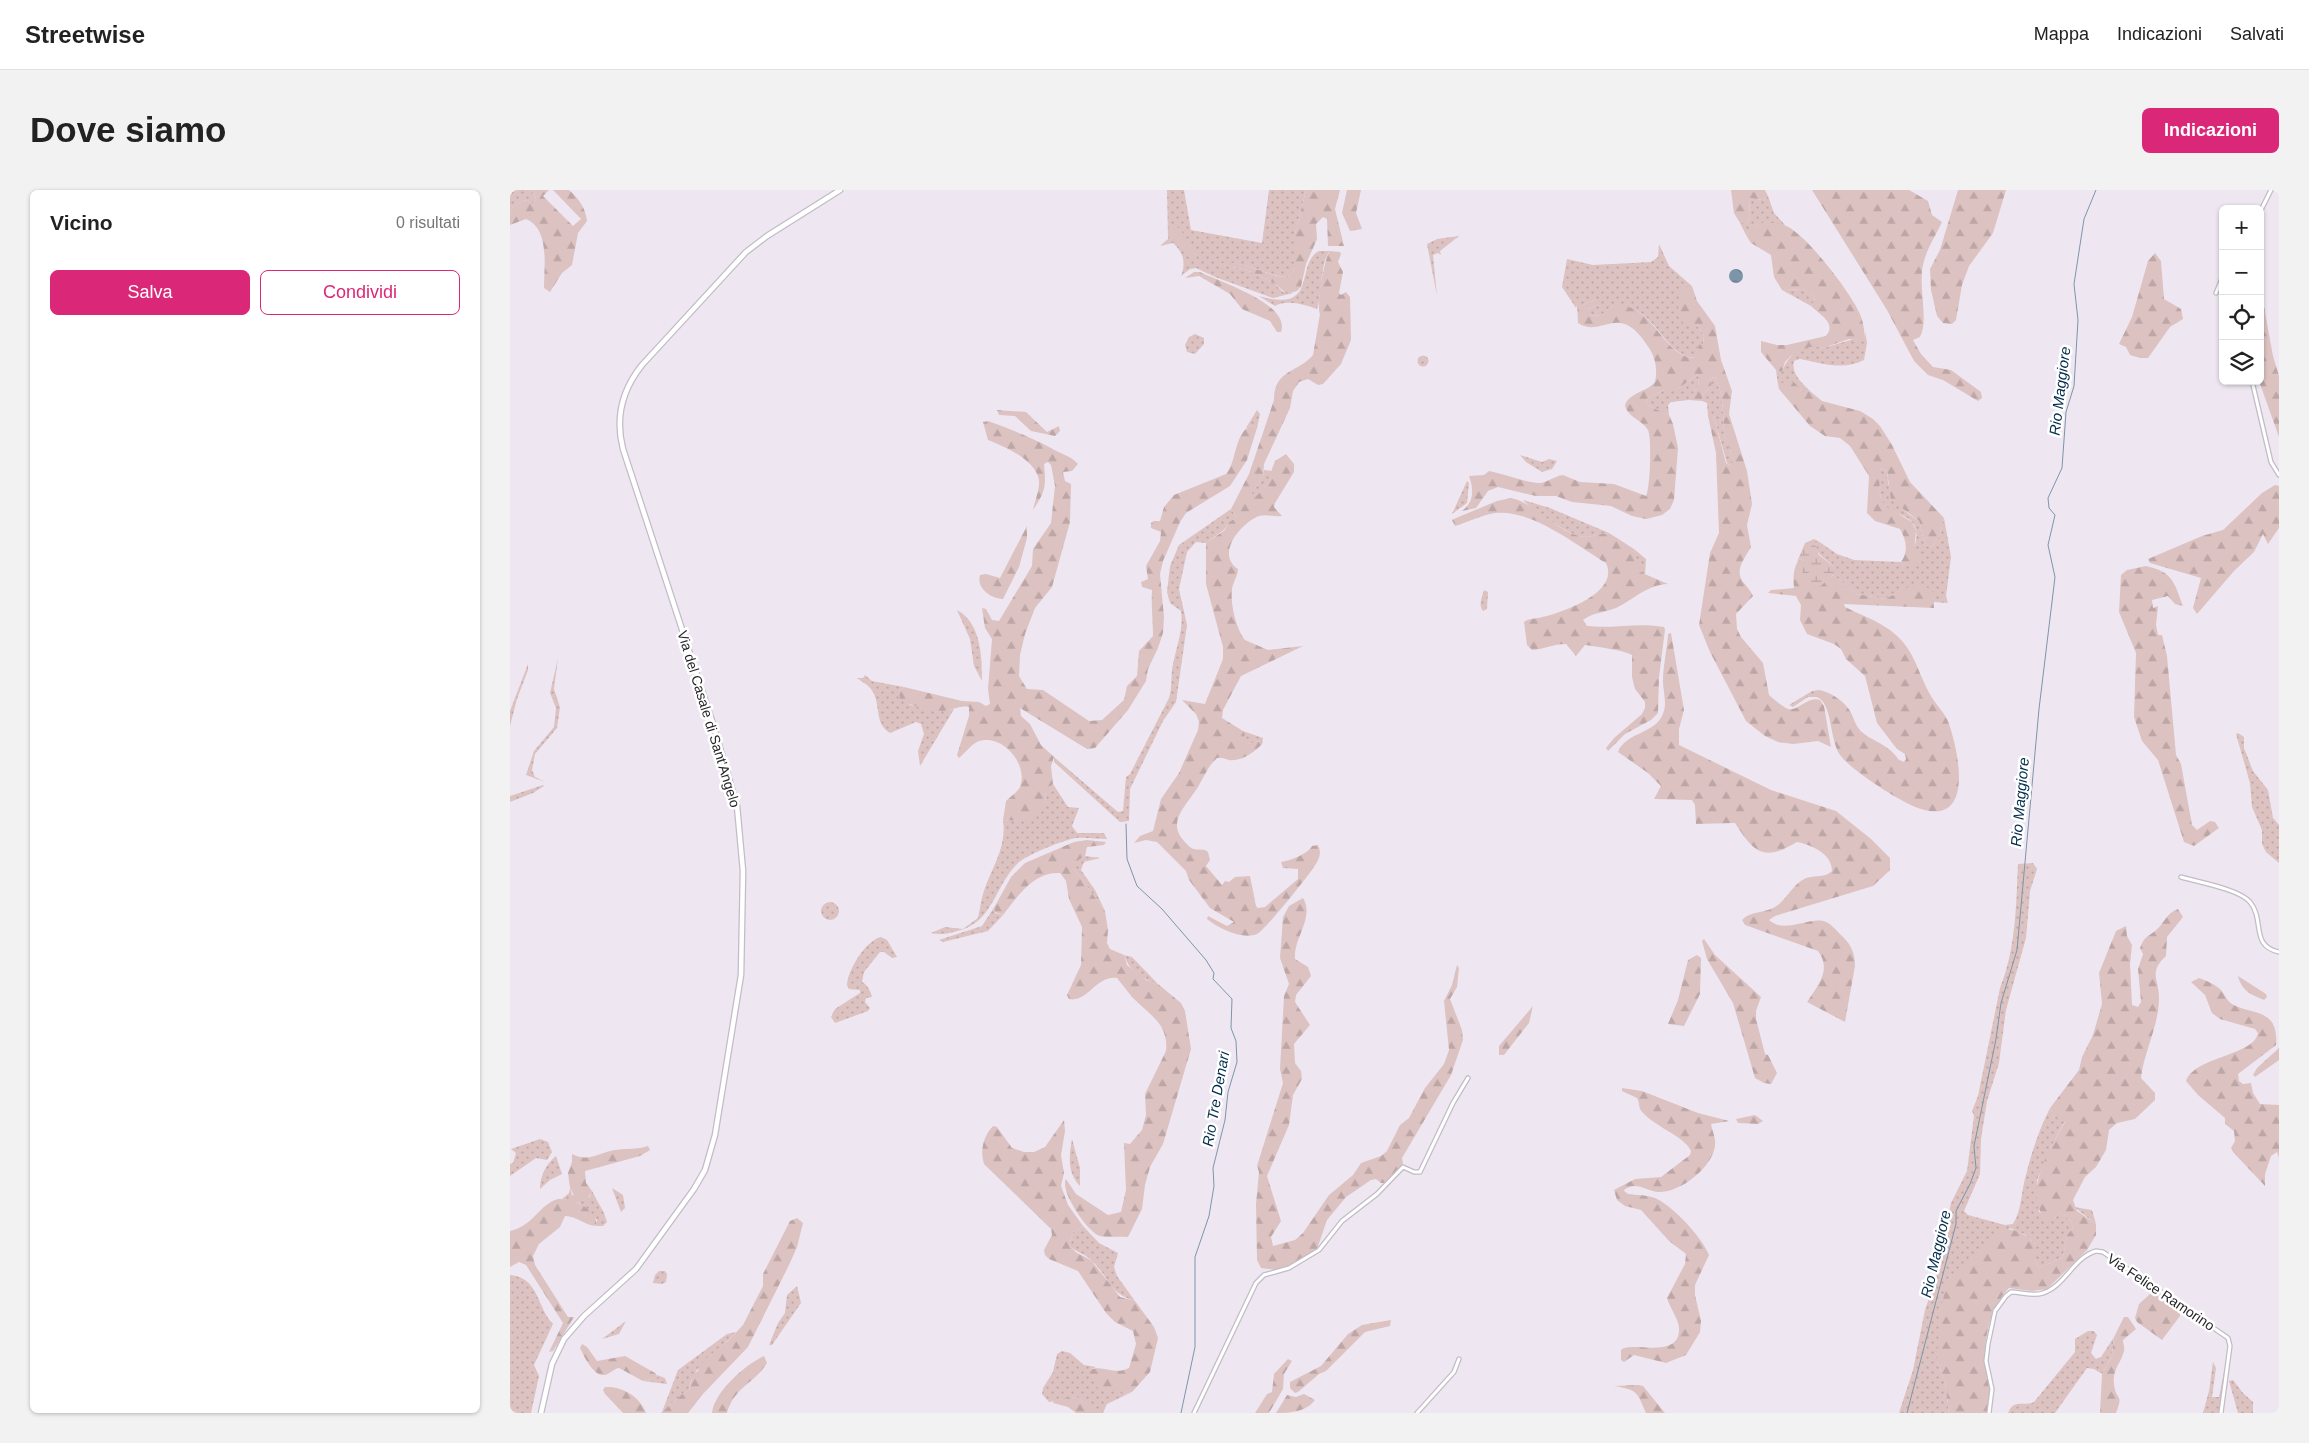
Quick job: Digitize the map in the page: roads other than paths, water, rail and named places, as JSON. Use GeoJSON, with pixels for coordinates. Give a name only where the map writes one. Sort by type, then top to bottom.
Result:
{"type":"FeatureCollection","features":[{"type":"Feature","properties":{"kind":"main road","name":"Via del Casale di Sant'Angelo"},"geometry":{"type":"LineString","coordinates":[[540,1413],[552,1364],[564,1339],[578,1322],[626,1280],[645,1258],[705,1170],[716,1135],[741,975],[743,874],[737,806],[716,732],[623,447],[620,430],[621,406],[629,384],[642,365],[739,259],[767,236],[840,190]]}},
{"type":"Feature","properties":{"kind":"street"},"geometry":{"type":"LineString","coordinates":[[2264,205],[2271,190]]}},
{"type":"Feature","properties":{"kind":"street"},"geometry":{"type":"LineString","coordinates":[[2216,293],[2219,286]]}},
{"type":"Feature","properties":{"kind":"street"},"geometry":{"type":"LineString","coordinates":[[2253,385],[2271,462],[2279,475]]}},
{"type":"Feature","properties":{"kind":"street"},"geometry":{"type":"LineString","coordinates":[[2181,877],[2234,893],[2247,899],[2255,912],[2264,945],[2269,949],[2279,952]]}},
{"type":"Feature","properties":{"kind":"street"},"geometry":{"type":"LineString","coordinates":[[1194,1413],[1256,1283],[1264,1275],[1289,1268],[1319,1250],[1342,1221],[1381,1190],[1403,1167],[1414,1172],[1420,1172],[1453,1103],[1468,1078]]}},
{"type":"Feature","properties":{"kind":"street","name":"Via Felice Ramorino"},"geometry":{"type":"LineString","coordinates":[[1988,1413],[1992,1390],[1986,1355],[1994,1316],[2000,1304],[2006,1295],[2013,1292],[2036,1295],[2047,1292],[2084,1257],[2096,1250],[2103,1252],[2228,1338],[2230,1346],[2221,1413]]}},
{"type":"Feature","properties":{"kind":"street"},"geometry":{"type":"LineString","coordinates":[[1417,1413],[1455,1371],[1459,1359]]}},
{"type":"Feature","properties":{"kind":"water"},"geometry":{"type":"Polygon","coordinates":[[[1733,269],[1739,269],[1743,276],[1739,283],[1733,283],[1729,279],[1729,273],[1733,269]]]}},
{"type":"Feature","properties":{"kind":"waterway","name":"Rio Maggiore"},"geometry":{"type":"LineString","coordinates":[[1907,1413],[1956,1224],[1956,1211],[1976,1168],[1974,1146],[1996,1039],[2001,1003],[2017,950],[2039,709],[2055,577],[2048,545],[2055,515],[2049,508],[2048,498],[2062,468],[2066,412],[2074,386],[2078,320],[2074,284],[2084,219],[2096,190]]}},
{"type":"Feature","properties":{"kind":"waterway","name":"Rio Tre Denari"},"geometry":{"type":"LineString","coordinates":[[1126,824],[1127,859],[1137,886],[1162,909],[1206,960],[1214,973],[1213,979],[1232,999],[1231,1028],[1236,1041],[1237,1062],[1228,1092],[1225,1120],[1213,1168],[1214,1186],[1209,1216],[1195,1257],[1195,1347],[1181,1413]]}}]}
